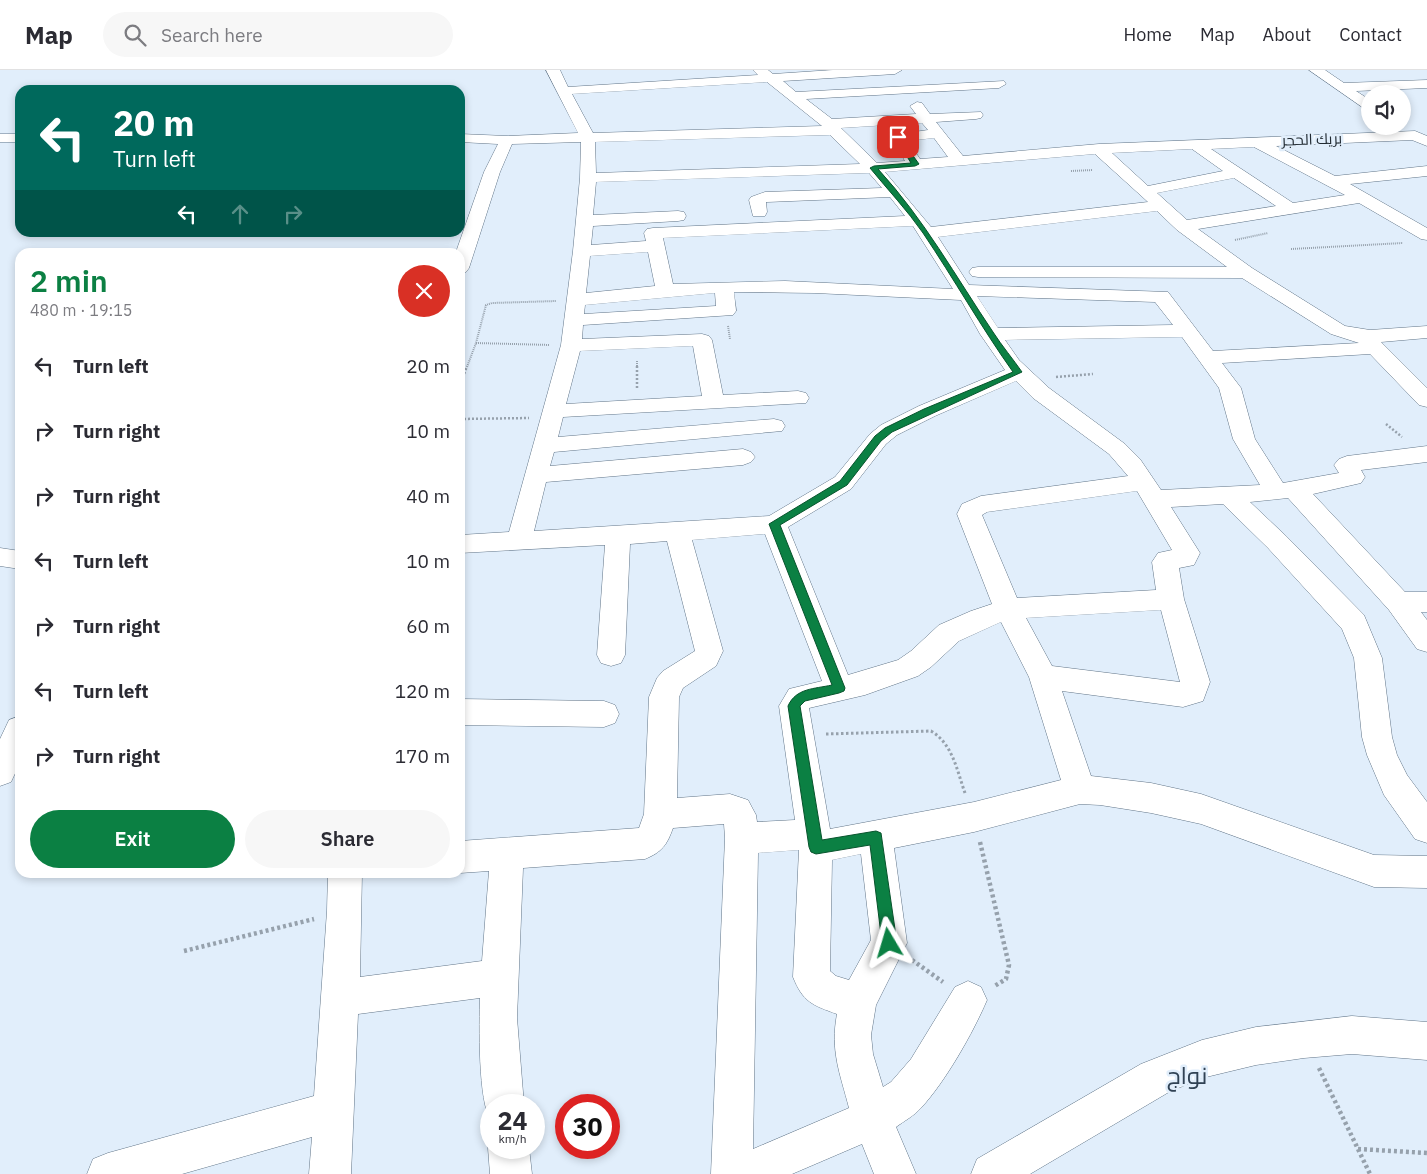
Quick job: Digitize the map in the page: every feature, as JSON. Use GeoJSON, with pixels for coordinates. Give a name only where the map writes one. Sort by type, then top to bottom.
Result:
{"type":"FeatureCollection","features":[{"type":"Feature","properties":{"kind":"street"},"geometry":{"type":"LineString","coordinates":[[519,540],[571,346],[588,178],[588,146],[581,124],[553,70]]}},
{"type":"Feature","properties":{"kind":"street"},"geometry":{"type":"LineString","coordinates":[[565,96],[766,74],[894,70],[905,89],[958,160]]}},
{"type":"Feature","properties":{"kind":"street"},"geometry":{"type":"LineString","coordinates":[[943,70],[953,86],[988,129]]}},
{"type":"Feature","properties":{"kind":"street"},"geometry":{"type":"LineString","coordinates":[[1316,70],[1361,100]]}},
{"type":"Feature","properties":{"kind":"street"},"geometry":{"type":"LineString","coordinates":[[841,73],[852,92]]}},
{"type":"Feature","properties":{"kind":"street"},"geometry":{"type":"LineString","coordinates":[[766,74],[829,125],[896,192],[952,271],[990,334],[1022,376],[1054,403],[1117,449],[1132,464],[1150,490],[1188,555],[1185,558],[1167,560],[1165,562],[1171,599],[1195,682],[1193,692],[1183,695],[1043,677]]}},
{"type":"Feature","properties":{"kind":"street"},"geometry":{"type":"LineString","coordinates":[[565,96],[852,92],[999,84]]}},
{"type":"Feature","properties":{"kind":"street"},"geometry":{"type":"LineString","coordinates":[[1342,87],[1427,84]]}},
{"type":"Feature","properties":{"kind":"street"},"geometry":{"type":"LineString","coordinates":[[465,138],[588,146],[829,125],[976,115]]}},
{"type":"Feature","properties":{"kind":"street"},"geometry":{"type":"LineString","coordinates":[[581,124],[829,125]]}},
{"type":"Feature","properties":{"kind":"street"},"geometry":{"type":"LineString","coordinates":[[915,164],[898,138],[938,134]]}},
{"type":"Feature","properties":{"kind":"street"},"geometry":{"type":"LineString","coordinates":[[0,138],[15,138]]}},
{"type":"Feature","properties":{"kind":"street"},"geometry":{"type":"LineString","coordinates":[[1346,138],[1370,152]]}},
{"type":"Feature","properties":{"kind":"street","name":"بريك الحجر"},"geometry":{"type":"LineString","coordinates":[[588,178],[874,168],[1099,149],[1346,138],[1421,139]]}},
{"type":"Feature","properties":{"kind":"street"},"geometry":{"type":"LineString","coordinates":[[465,253],[492,172],[507,140]]}},
{"type":"Feature","properties":{"kind":"street"},"geometry":{"type":"LineString","coordinates":[[1256,142],[1364,197],[1427,235]]}},
{"type":"Feature","properties":{"kind":"street"},"geometry":{"type":"LineString","coordinates":[[1195,145],[1291,209]]}},
{"type":"Feature","properties":{"kind":"street"},"geometry":{"type":"LineString","coordinates":[[588,146],[607,153]]}},
{"type":"Feature","properties":{"kind":"street"},"geometry":{"type":"LineString","coordinates":[[834,146],[850,146]]}},
{"type":"Feature","properties":{"kind":"street"},"geometry":{"type":"LineString","coordinates":[[1099,149],[1183,226],[1246,272],[1338,330],[1369,341],[1427,400]]}},
{"type":"Feature","properties":{"kind":"street"},"geometry":{"type":"LineString","coordinates":[[1385,161],[1406,173]]}},
{"type":"Feature","properties":{"kind":"street"},"geometry":{"type":"LineString","coordinates":[[1333,181],[1427,171]]}},
{"type":"Feature","properties":{"kind":"street"},"geometry":{"type":"LineString","coordinates":[[1145,191],[1237,173]]}},
{"type":"Feature","properties":{"kind":"street"},"geometry":{"type":"LineString","coordinates":[[759,212],[757,200],[765,197],[896,192]]}},
{"type":"Feature","properties":{"kind":"street"},"geometry":{"type":"LineString","coordinates":[[1183,226],[1364,197]]}},
{"type":"Feature","properties":{"kind":"street"},"geometry":{"type":"LineString","coordinates":[[584,221],[906,206]]}},
{"type":"Feature","properties":{"kind":"street"},"geometry":{"type":"LineString","coordinates":[[665,291],[653,233],[922,227],[1160,206]]}},
{"type":"Feature","properties":{"kind":"street"},"geometry":{"type":"LineString","coordinates":[[582,251],[656,246]]}},
{"type":"Feature","properties":{"kind":"street"},"geometry":{"type":"LineString","coordinates":[[952,271],[1086,273],[1246,272]]}},
{"type":"Feature","properties":{"kind":"street"},"geometry":{"type":"LineString","coordinates":[[577,300],[724,287],[809,287],[1161,296],[1230,388],[1240,431],[1285,490],[1399,604],[1427,641]]}},
{"type":"Feature","properties":{"kind":"street"},"geometry":{"type":"LineString","coordinates":[[575,320],[726,311],[724,287]]}},
{"type":"Feature","properties":{"kind":"street"},"geometry":{"type":"LineString","coordinates":[[990,334],[1186,331]]}},
{"type":"Feature","properties":{"kind":"street"},"geometry":{"type":"LineString","coordinates":[[1207,358],[1369,341],[1427,332]]}},
{"type":"Feature","properties":{"kind":"street"},"geometry":{"type":"LineString","coordinates":[[571,346],[703,340],[714,402]]}},
{"type":"Feature","properties":{"kind":"street"},"geometry":{"type":"LineString","coordinates":[[465,544],[677,532],[774,524],[843,483],[878,439],[888,430],[927,411],[1022,376]]}},
{"type":"Feature","properties":{"kind":"street"},"geometry":{"type":"LineString","coordinates":[[553,415],[637,406],[798,398]]}},
{"type":"Feature","properties":{"kind":"street"},"geometry":{"type":"LineString","coordinates":[[545,445],[774,426]]}},
{"type":"Feature","properties":{"kind":"street"},"geometry":{"type":"LineString","coordinates":[[1080,790],[1043,677],[1008,609],[969,517],[971,510],[981,504],[1150,490],[1228,495],[1285,490],[1354,477],[1347,464],[1427,454]]}},
{"type":"Feature","properties":{"kind":"street"},"geometry":{"type":"LineString","coordinates":[[537,475],[743,457]]}},
{"type":"Feature","properties":{"kind":"street"},"geometry":{"type":"LineString","coordinates":[[1228,495],[1277,542],[1354,622],[1368,658],[1377,737],[1382,754],[1395,785],[1427,828]]}},
{"type":"Feature","properties":{"kind":"street"},"geometry":{"type":"LineString","coordinates":[[774,524],[839,688]]}},
{"type":"Feature","properties":{"kind":"street"},"geometry":{"type":"LineString","coordinates":[[465,857],[645,843],[652,839],[656,833],[660,814],[666,686],[676,676],[705,660],[709,651],[677,532]]}},
{"type":"Feature","properties":{"kind":"street"},"geometry":{"type":"LineString","coordinates":[[611,655],[618,535]]}},
{"type":"Feature","properties":{"kind":"street"},"geometry":{"type":"LineString","coordinates":[[0,557],[15,559]]}},
{"type":"Feature","properties":{"kind":"street"},"geometry":{"type":"LineString","coordinates":[[858,1001],[820,988],[811,977],[815,841],[794,706],[797,700],[802,696],[865,683],[908,668],[922,659],[949,633],[981,618],[1008,609],[1171,599]]}},
{"type":"Feature","properties":{"kind":"street"},"geometry":{"type":"LineString","coordinates":[[1399,604],[1427,602]]}},
{"type":"Feature","properties":{"kind":"street"},"geometry":{"type":"LineString","coordinates":[[465,712],[604,714]]}},
{"type":"Feature","properties":{"kind":"street"},"geometry":{"type":"LineString","coordinates":[[0,772],[15,740]]}},
{"type":"Feature","properties":{"kind":"street"},"geometry":{"type":"LineString","coordinates":[[742,838],[815,841],[876,837],[974,817],[1080,790],[1133,795],[1201,809],[1374,871],[1427,872]]}},
{"type":"Feature","properties":{"kind":"street"},"geometry":{"type":"LineString","coordinates":[[660,814],[730,809],[737,810],[740,816],[742,838],[732,1174]]}},
{"type":"Feature","properties":{"kind":"street"},"geometry":{"type":"LineString","coordinates":[[876,837],[889,943],[858,1001],[852,1034],[854,1054],[872,1119],[895,1174]]}},
{"type":"Feature","properties":{"kind":"street"},"geometry":{"type":"LineString","coordinates":[[503,1094],[498,977],[508,854]]}},
{"type":"Feature","properties":{"kind":"street"},"geometry":{"type":"LineString","coordinates":[[330,1174],[345,911],[345,878]]}},
{"type":"Feature","properties":{"kind":"street"},"geometry":{"type":"LineString","coordinates":[[339,998],[498,977]]}},
{"type":"Feature","properties":{"kind":"street"},"geometry":{"type":"LineString","coordinates":[[743,1174],[872,1119],[905,1096],[925,1073],[968,1000]]}},
{"type":"Feature","properties":{"kind":"street"},"geometry":{"type":"LineString","coordinates":[[992,1174],[1155,1078],[1202,1059],[1256,1046],[1352,1035],[1427,1041]]}},
{"type":"Feature","properties":{"kind":"street"},"geometry":{"type":"LineString","coordinates":[[108,1174],[333,1111]]}},
{"type":"Feature","properties":{"kind":"street"},"geometry":{"type":"LineString","coordinates":[[509,1159],[511,1174]]}},
{"type":"Feature","properties":{"kind":"path"},"geometry":{"type":"LineString","coordinates":[[1209,245],[1268,233]]}},
{"type":"Feature","properties":{"kind":"path"},"geometry":{"type":"LineString","coordinates":[[1291,249],[1408,242]]}},
{"type":"Feature","properties":{"kind":"path"},"geometry":{"type":"LineString","coordinates":[[465,373],[476,343],[484,307],[488,304],[577,300]]}},
{"type":"Feature","properties":{"kind":"path"},"geometry":{"type":"LineString","coordinates":[[637,342],[637,406]]}},
{"type":"Feature","properties":{"kind":"path"},"geometry":{"type":"LineString","coordinates":[[476,343],[571,346]]}},
{"type":"Feature","properties":{"kind":"path"},"geometry":{"type":"LineString","coordinates":[[1022,376],[1092,374]]}},
{"type":"Feature","properties":{"kind":"path"},"geometry":{"type":"LineString","coordinates":[[465,419],[553,415]]}},
{"type":"Feature","properties":{"kind":"path"},"geometry":{"type":"LineString","coordinates":[[799,735],[931,731],[945,741],[974,817],[1008,971],[1004,982],[968,1000],[889,943]]}},
{"type":"Feature","properties":{"kind":"path"},"geometry":{"type":"LineString","coordinates":[[184,951],[345,911]]}},
{"type":"Feature","properties":{"kind":"path"},"geometry":{"type":"LineString","coordinates":[[1304,1039],[1370,1174]]}},
{"type":"Feature","properties":{"kind":"path"},"geometry":{"type":"LineString","coordinates":[[1358,1149],[1427,1152]]}},
{"type":"Feature","properties":{"kind":"district","name":"نواج"},"geometry":{"type":"Point","coordinates":[1187,1075]}},
{"type":"Feature","properties":{"kind":"route"},"geometry":{"type":"LineString","coordinates":[[889,943],[876,837],[816,847],[794,706],[802,696],[839,688],[774,524],[836,489],[850,476],[878,439],[888,430],[1018,372],[990,334],[952,271],[926,233],[896,192],[874,168],[915,164],[898,137]]}}]}
